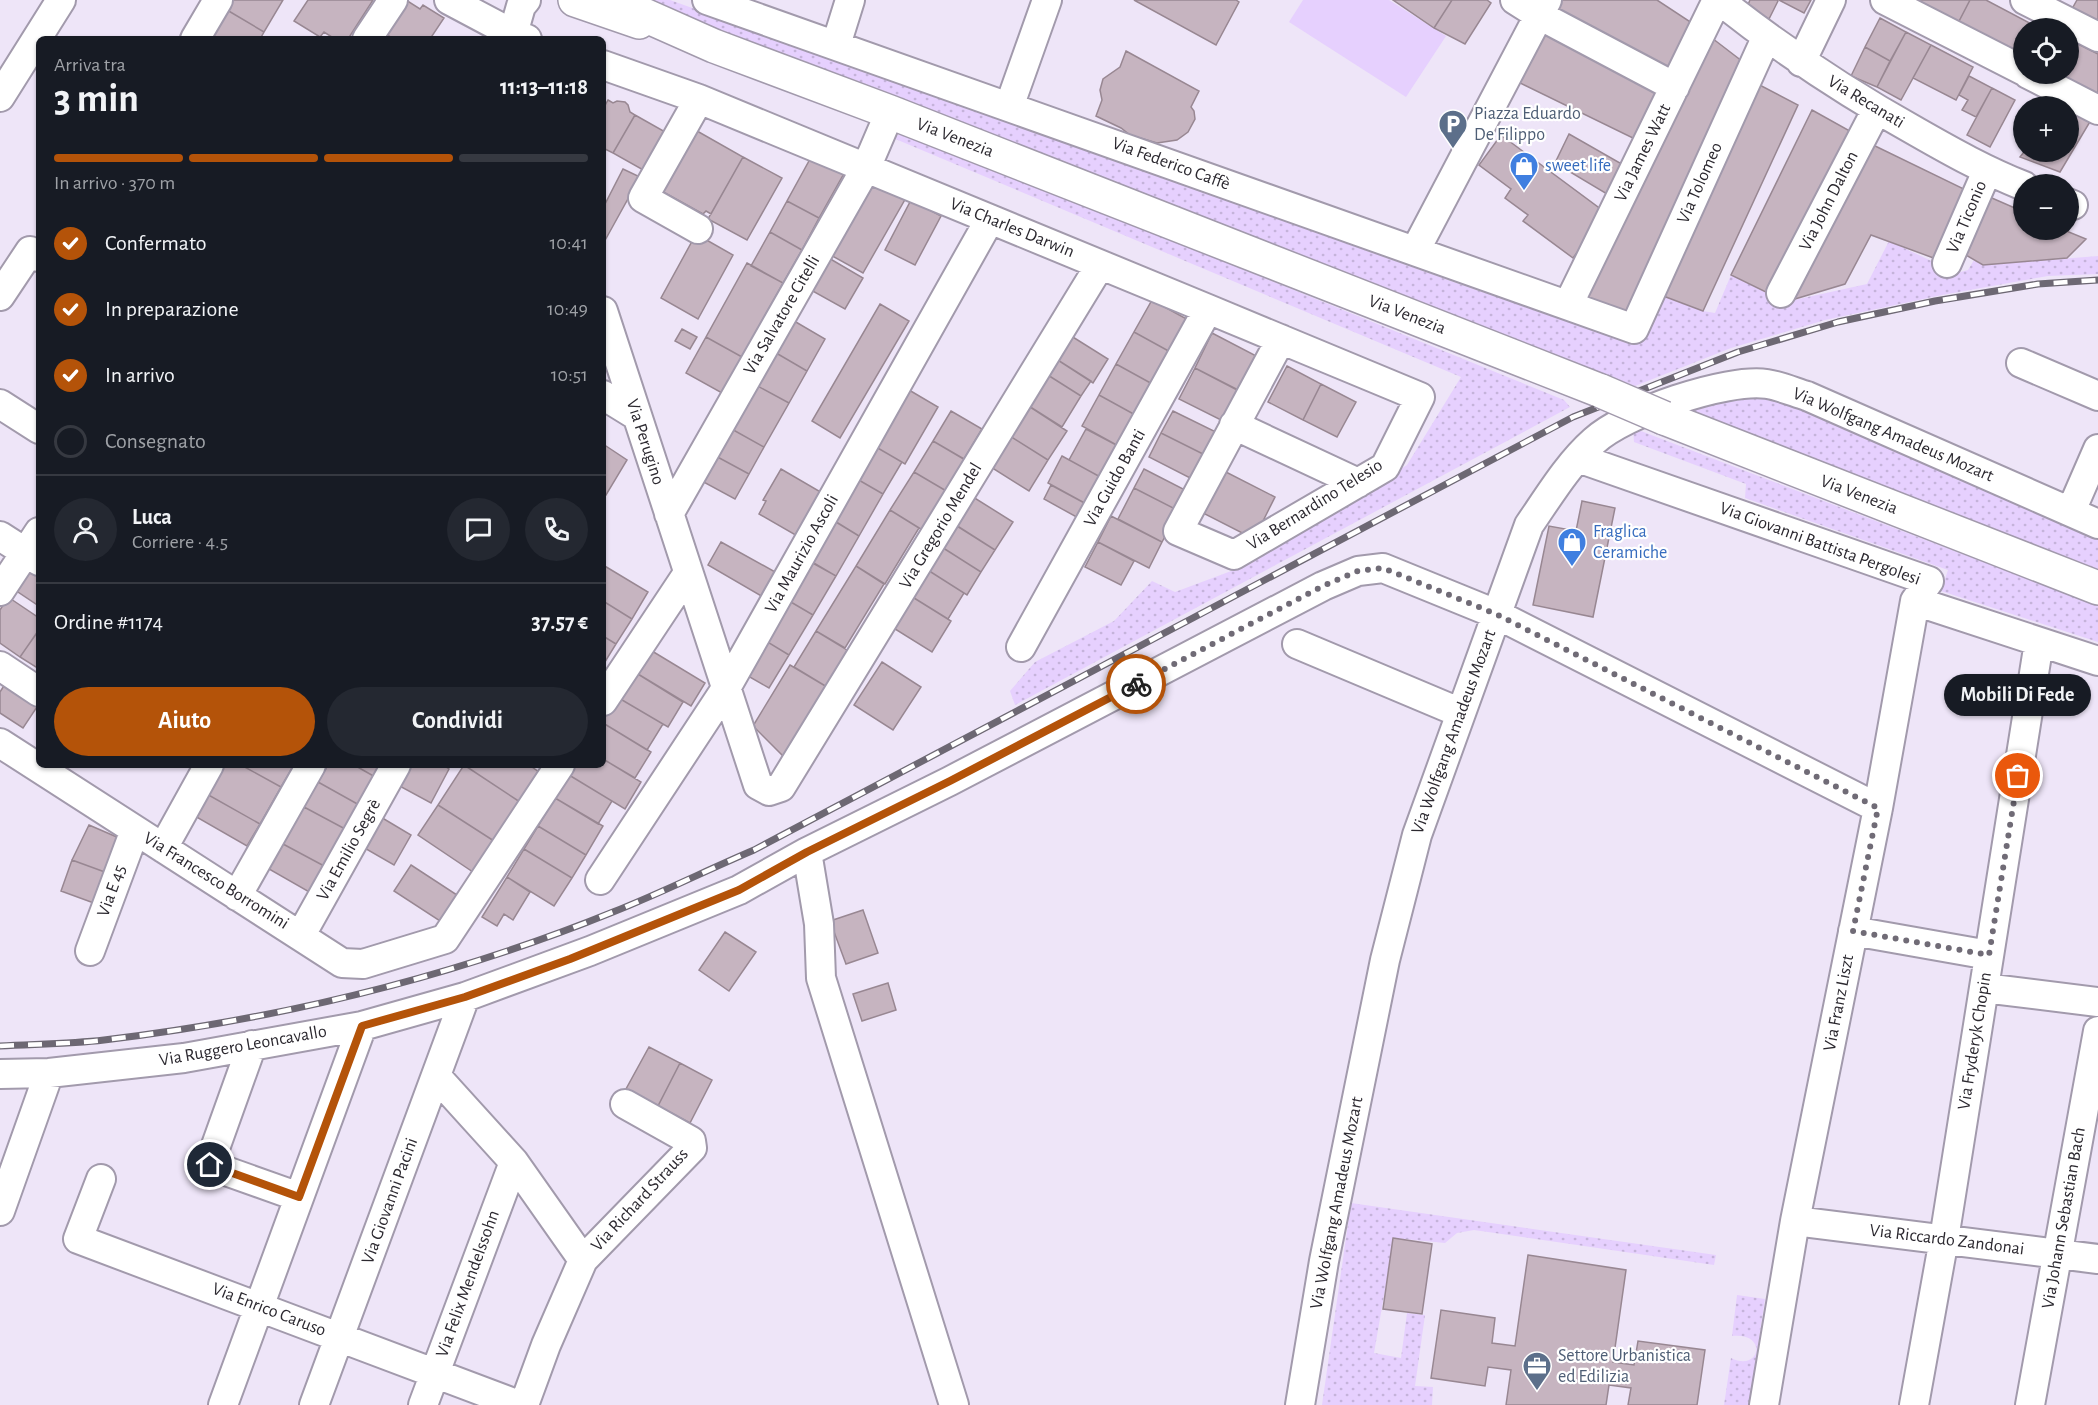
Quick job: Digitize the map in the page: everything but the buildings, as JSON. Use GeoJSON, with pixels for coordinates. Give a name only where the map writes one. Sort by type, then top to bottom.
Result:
{"type":"FeatureCollection","features":[{"type":"Feature","properties":{"kind":"main road"},"geometry":{"type":"LineString","coordinates":[[575,0],[714,46]]}},
{"type":"Feature","properties":{"kind":"main road"},"geometry":{"type":"LineString","coordinates":[[617,0],[626,7],[714,46]]}},
{"type":"Feature","properties":{"kind":"main road","name":"Via Venezia"},"geometry":{"type":"LineString","coordinates":[[714,46],[890,112],[2098,588]]}},
{"type":"Feature","properties":{"kind":"street"},"geometry":{"type":"LineString","coordinates":[[38,36],[61,0]]}},
{"type":"Feature","properties":{"kind":"street"},"geometry":{"type":"LineString","coordinates":[[197,36],[218,0]]}},
{"type":"Feature","properties":{"kind":"street"},"geometry":{"type":"LineString","coordinates":[[370,36],[393,0]]}},
{"type":"Feature","properties":{"kind":"street"},"geometry":{"type":"LineString","coordinates":[[448,0],[516,36]]}},
{"type":"Feature","properties":{"kind":"street"},"geometry":{"type":"LineString","coordinates":[[518,36],[521,6],[526,0]]}},
{"type":"Feature","properties":{"kind":"street","name":"Via Federico Caffè"},"geometry":{"type":"LineString","coordinates":[[708,0],[1634,328]]}},
{"type":"Feature","properties":{"kind":"street"},"geometry":{"type":"LineString","coordinates":[[836,45],[850,0]]}},
{"type":"Feature","properties":{"kind":"street"},"geometry":{"type":"LineString","coordinates":[[1009,107],[1047,0]]}},
{"type":"Feature","properties":{"kind":"street"},"geometry":{"type":"LineString","coordinates":[[1515,0],[1543,8],[1675,87]]}},
{"type":"Feature","properties":{"kind":"street","name":"Via Recanati"},"geometry":{"type":"LineString","coordinates":[[1718,0],[1801,62],[1877,109],[1987,171],[2013,182]]}},
{"type":"Feature","properties":{"kind":"street","name":"Via James Watt"},"geometry":{"type":"LineString","coordinates":[[1568,305],[1718,0]]}},
{"type":"Feature","properties":{"kind":"street"},"geometry":{"type":"LineString","coordinates":[[1801,62],[1831,0]]}},
{"type":"Feature","properties":{"kind":"street"},"geometry":{"type":"LineString","coordinates":[[1885,0],[2013,65]]}},
{"type":"Feature","properties":{"kind":"street"},"geometry":{"type":"LineString","coordinates":[[2025,0],[2098,38]]}},
{"type":"Feature","properties":{"kind":"street"},"geometry":{"type":"LineString","coordinates":[[1415,251],[1543,8]]}},
{"type":"Feature","properties":{"kind":"street","name":"Via Tolomeo"},"geometry":{"type":"LineString","coordinates":[[1634,328],[1766,38]]}},
{"type":"Feature","properties":{"kind":"street"},"geometry":{"type":"LineString","coordinates":[[0,97],[36,40]]}},
{"type":"Feature","properties":{"kind":"street","name":"Via Charles Darwin"},"geometry":{"type":"LineString","coordinates":[[606,66],[699,99],[1420,397]]}},
{"type":"Feature","properties":{"kind":"street"},"geometry":{"type":"LineString","coordinates":[[2047,84],[2098,110]]}},
{"type":"Feature","properties":{"kind":"street"},"geometry":{"type":"LineString","coordinates":[[698,229],[644,198],[699,99]]}},
{"type":"Feature","properties":{"kind":"street","name":"Via John Dalton"},"geometry":{"type":"LineString","coordinates":[[1781,293],[1877,109]]}},
{"type":"Feature","properties":{"kind":"street","name":"Via Salvatore Citelli"},"geometry":{"type":"LineString","coordinates":[[669,514],[866,168],[890,112]]}},
{"type":"Feature","properties":{"kind":"street","name":"Via Ticonio"},"geometry":{"type":"LineString","coordinates":[[1947,263],[1987,171]]}},
{"type":"Feature","properties":{"kind":"street","name":"Via Maurizio Ascoli"},"geometry":{"type":"LineString","coordinates":[[600,880],[726,690],[990,219]]}},
{"type":"Feature","properties":{"kind":"street"},"geometry":{"type":"LineString","coordinates":[[0,296],[30,251],[36,254]]}},
{"type":"Feature","properties":{"kind":"street","name":"Via Gregorio Mendel"},"geometry":{"type":"LineString","coordinates":[[781,787],[1100,265]]}},
{"type":"Feature","properties":{"kind":"street","name":"Via Guido Banti"},"geometry":{"type":"LineString","coordinates":[[1021,647],[1208,309]]}},
{"type":"Feature","properties":{"kind":"street","name":"Via Perugino"},"geometry":{"type":"LineString","coordinates":[[606,320],[758,785],[769,791],[781,787]]}},
{"type":"Feature","properties":{"kind":"street","name":"Via Bernardino Telesio"},"geometry":{"type":"LineString","coordinates":[[1281,339],[1178,531],[1234,555],[1385,467],[1420,397]]}},
{"type":"Feature","properties":{"kind":"street"},"geometry":{"type":"LineString","coordinates":[[2021,363],[2098,396]]}},
{"type":"Feature","properties":{"kind":"street","name":"Via Wolfgang Amadeus Mozart"},"geometry":{"type":"LineString","coordinates":[[1300,1405],[1324,1261],[1385,960],[1417,835],[1529,525],[1560,480],[1594,440],[1638,414],[1700,392],[1733,386],[1766,384],[1807,396],[2098,524]]}},
{"type":"Feature","properties":{"kind":"street"},"geometry":{"type":"LineString","coordinates":[[0,404],[36,427]]}},
{"type":"Feature","properties":{"kind":"street"},"geometry":{"type":"LineString","coordinates":[[606,405],[637,416]]}},
{"type":"Feature","properties":{"kind":"street"},"geometry":{"type":"LineString","coordinates":[[1234,425],[1359,483]]}},
{"type":"Feature","properties":{"kind":"street"},"geometry":{"type":"LineString","coordinates":[[2071,511],[2098,449]]}},
{"type":"Feature","properties":{"kind":"street","name":"Via Giovanni Battista Pergolesi"},"geometry":{"type":"LineString","coordinates":[[1578,458],[1929,581],[1915,601],[2098,661]]}},
{"type":"Feature","properties":{"kind":"street"},"geometry":{"type":"LineString","coordinates":[[0,536],[34,549],[0,591]]}},
{"type":"Feature","properties":{"kind":"street","name":"Via Ruggero Leoncavallo"},"geometry":{"type":"LineString","coordinates":[[0,1074],[49,1073],[184,1058],[362,1026],[465,997],[591,951],[728,894],[1323,586],[1358,571],[1383,568],[1496,614],[1878,808]]}},
{"type":"Feature","properties":{"kind":"street"},"geometry":{"type":"LineString","coordinates":[[606,696],[688,573]]}},
{"type":"Feature","properties":{"kind":"street","name":"Via Franz Liszt"},"geometry":{"type":"LineString","coordinates":[[1764,1405],[1795,1221],[1878,808],[1915,601]]}},
{"type":"Feature","properties":{"kind":"street","name":"Via Fryderyk Chopin"},"geometry":{"type":"LineString","coordinates":[[1914,1405],[1944,1239],[2039,642]]}},
{"type":"Feature","properties":{"kind":"street"},"geometry":{"type":"LineString","coordinates":[[1297,644],[1461,713]]}},
{"type":"Feature","properties":{"kind":"street"},"geometry":{"type":"LineString","coordinates":[[0,666],[36,690]]}},
{"type":"Feature","properties":{"kind":"street","name":"Via Francesco Borromini"},"geometry":{"type":"LineString","coordinates":[[0,743],[36,766]]}},
{"type":"Feature","properties":{"kind":"street","name":"Via Francesco Borromini"},"geometry":{"type":"LineString","coordinates":[[39,768],[342,963],[363,964],[445,939],[558,768]]}},
{"type":"Feature","properties":{"kind":"street"},"geometry":{"type":"LineString","coordinates":[[163,848],[207,768]]}},
{"type":"Feature","properties":{"kind":"street"},"geometry":{"type":"LineString","coordinates":[[237,896],[309,768]]}},
{"type":"Feature","properties":{"kind":"street","name":"Via Emilio Segrè"},"geometry":{"type":"LineString","coordinates":[[301,935],[394,768]]}},
{"type":"Feature","properties":{"kind":"street","name":"Via E 45"},"geometry":{"type":"LineString","coordinates":[[90,951],[135,830]]}},
{"type":"Feature","properties":{"kind":"street"},"geometry":{"type":"LineString","coordinates":[[807,852],[819,924],[821,978],[954,1405]]}},
{"type":"Feature","properties":{"kind":"street"},"geometry":{"type":"LineString","coordinates":[[1853,931],[1989,955]]}},
{"type":"Feature","properties":{"kind":"street"},"geometry":{"type":"LineString","coordinates":[[1984,988],[2098,1002]]}},
{"type":"Feature","properties":{"kind":"street","name":"Via Giovanni Pacini"},"geometry":{"type":"LineString","coordinates":[[314,1405],[465,997]]}},
{"type":"Feature","properties":{"kind":"street"},"geometry":{"type":"LineString","coordinates":[[223,1405],[362,1026]]}},
{"type":"Feature","properties":{"kind":"street","name":"Via Johann Sebastian Bach"},"geometry":{"type":"LineString","coordinates":[[2030,1405],[2098,1031]]}},
{"type":"Feature","properties":{"kind":"street"},"geometry":{"type":"LineString","coordinates":[[252,1045],[210,1165],[299,1197]]}},
{"type":"Feature","properties":{"kind":"street"},"geometry":{"type":"LineString","coordinates":[[0,1211],[49,1073]]}},
{"type":"Feature","properties":{"kind":"street","name":"Via Richard Strauss"},"geometry":{"type":"LineString","coordinates":[[436,1076],[514,1162],[584,1260]]}},
{"type":"Feature","properties":{"kind":"street","name":"Via Richard Strauss"},"geometry":{"type":"LineString","coordinates":[[525,1405],[546,1345],[584,1260],[692,1148],[691,1141],[625,1104]]}},
{"type":"Feature","properties":{"kind":"street","name":"Via Felix Mendelssohn"},"geometry":{"type":"LineString","coordinates":[[423,1405],[514,1162]]}},
{"type":"Feature","properties":{"kind":"street","name":"Via Enrico Caruso"},"geometry":{"type":"LineString","coordinates":[[101,1179],[78,1239],[519,1405]]}},
{"type":"Feature","properties":{"kind":"street","name":"Via Riccardo Zandonai"},"geometry":{"type":"LineString","coordinates":[[1795,1221],[2098,1259]]}},
{"type":"Feature","properties":{"kind":"shaded area"},"geometry":{"type":"Polygon","coordinates":[[[634,0],[670,0],[1476,290],[1637,343],[1658,294],[1703,311],[1715,313],[1731,275],[1785,302],[1867,284],[1889,241],[1957,273],[1968,270],[1974,260],[1983,265],[2098,256],[2098,274],[2048,276],[1942,295],[1825,320],[1731,348],[1635,386],[634,0]]]}},
{"type":"Feature","properties":{"kind":"shaded area"},"geometry":{"type":"Polygon","coordinates":[[[1303,0],[1389,0],[1446,36],[1406,97],[1289,22],[1303,0]]]}},
{"type":"Feature","properties":{"kind":"shaded area"},"geometry":{"type":"Polygon","coordinates":[[[902,133],[921,138],[1564,400],[1570,407],[1015,705],[1010,691],[1035,662],[1114,621],[1152,581],[1175,592],[1250,564],[1407,465],[1461,377],[893,138],[902,133]]]}},
{"type":"Feature","properties":{"kind":"shaded area"},"geometry":{"type":"Polygon","coordinates":[[[1715,397],[1789,399],[2098,540],[2098,571],[1685,408],[1715,397]]]}},
{"type":"Feature","properties":{"kind":"shaded area"},"geometry":{"type":"Polygon","coordinates":[[[1633,428],[2098,606],[2098,642],[1941,591],[1948,570],[1745,498],[1746,484],[1634,442],[1633,428]]]}},
{"type":"Feature","properties":{"kind":"shaded area"},"geometry":{"type":"Polygon","coordinates":[[[1351,1203],[1716,1255],[1714,1265],[1474,1230],[1457,1233],[1445,1243],[1394,1238],[1374,1353],[1401,1358],[1407,1313],[1425,1315],[1415,1386],[1433,1387],[1432,1405],[1322,1405],[1351,1203]]]}},
{"type":"Feature","properties":{"kind":"shaded area"},"geometry":{"type":"Polygon","coordinates":[[[1737,1295],[1765,1299],[1749,1405],[1724,1405],[1731,1358],[1741,1361],[1749,1360],[1754,1357],[1756,1351],[1756,1345],[1752,1340],[1744,1336],[1732,1336],[1737,1295]]]}},
{"type":"Feature","properties":{"kind":"railway"},"geometry":{"type":"LineString","coordinates":[[0,1046],[104,1040],[299,1008],[426,976],[552,936],[631,905],[754,850],[1573,417],[1738,352],[1838,322],[1935,301],[2038,284],[2098,280]]}},
{"type":"Feature","properties":{"kind":"way so far"},"geometry":{"type":"LineString","coordinates":[[1136,684],[1323,586],[1358,571],[1383,568],[1496,614],[1878,808],[1853,931],[1989,955],[2018,776]]}},
{"type":"Feature","properties":{"kind":"place","name":"Piazza Eduardo De Filippo"},"geometry":{"type":"Point","coordinates":[1453,150]}},
{"type":"Feature","properties":{"kind":"place","name":"sweet life"},"geometry":{"type":"Point","coordinates":[1524,192]}},
{"type":"Feature","properties":{"kind":"place","name":"Fraglica Ceramiche"},"geometry":{"type":"Point","coordinates":[1572,568]}},
{"type":"Feature","properties":{"kind":"place","name":"Mobili Di Fede"},"geometry":{"type":"Point","coordinates":[2018,776]}},
{"type":"Feature","properties":{"kind":"place","name":"Settore Urbanistica ed Edilizia"},"geometry":{"type":"Point","coordinates":[1537,1392]}},
{"type":"Feature","properties":{"kind":"route"},"geometry":{"type":"LineString","coordinates":[[210,1165],[299,1197],[362,1026],[465,997],[591,951],[739,890],[807,852],[950,781],[1136,684]]}}]}
